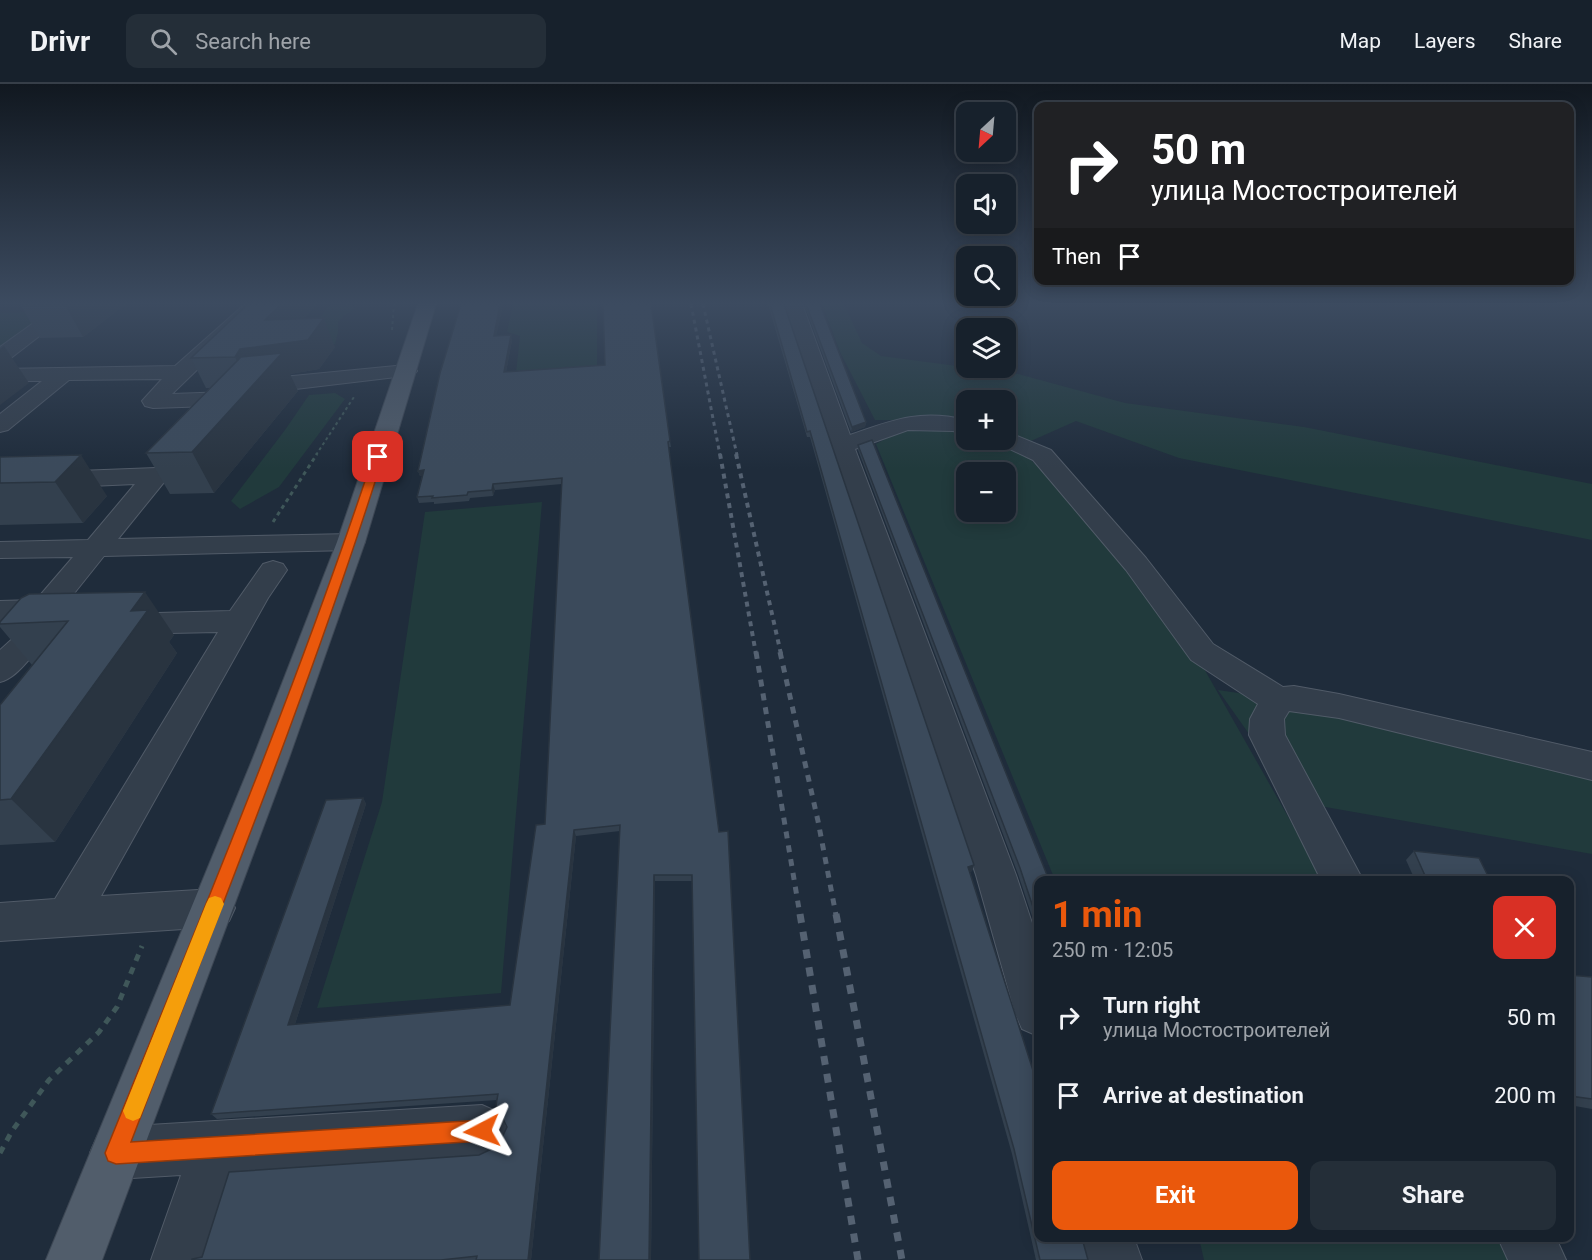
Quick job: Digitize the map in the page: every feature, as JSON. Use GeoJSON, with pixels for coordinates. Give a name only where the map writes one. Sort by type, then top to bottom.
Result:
{"type":"FeatureCollection","features":[{"type":"Feature","properties":{"kind":"main road"},"geometry":{"type":"LineString","coordinates":[[74,1260],[213,908],[351,542],[410,359]]}},
{"type":"Feature","properties":{"kind":"street"},"geometry":{"type":"LineString","coordinates":[[195,359],[153,401],[229,399],[205,425]]}},
{"type":"Feature","properties":{"kind":"street"},"geometry":{"type":"LineString","coordinates":[[812,359],[996,874],[1034,1000]]}},
{"type":"Feature","properties":{"kind":"street"},"geometry":{"type":"LineString","coordinates":[[261,386],[406,371]]}},
{"type":"Feature","properties":{"kind":"street"},"geometry":{"type":"LineString","coordinates":[[0,375],[181,372]]}},
{"type":"Feature","properties":{"kind":"street"},"geometry":{"type":"LineString","coordinates":[[0,425],[64,374]]}},
{"type":"Feature","properties":{"kind":"street"},"geometry":{"type":"LineString","coordinates":[[842,446],[906,423],[956,425]]}},
{"type":"Feature","properties":{"kind":"street"},"geometry":{"type":"LineString","coordinates":[[1016,443],[1042,455],[1136,564],[1202,651],[1278,700],[1294,698],[1339,706],[1592,766]]}},
{"type":"Feature","properties":{"kind":"street"},"geometry":{"type":"LineString","coordinates":[[0,482],[164,467],[45,609],[0,611]]}},
{"type":"Feature","properties":{"kind":"street"},"geometry":{"type":"LineString","coordinates":[[0,550],[95,548],[266,557],[351,542]]}},
{"type":"Feature","properties":{"kind":"street"},"geometry":{"type":"LineString","coordinates":[[67,917],[221,616],[266,557]]}},
{"type":"Feature","properties":{"kind":"street"},"geometry":{"type":"LineString","coordinates":[[0,671],[26,641],[38,632],[58,625],[221,616]]}},
{"type":"Feature","properties":{"kind":"street"},"geometry":{"type":"LineString","coordinates":[[1278,700],[1267,719],[1267,735],[1340,876]]}},
{"type":"Feature","properties":{"kind":"street"},"geometry":{"type":"LineString","coordinates":[[0,922],[213,908]]}},
{"type":"Feature","properties":{"kind":"street"},"geometry":{"type":"LineString","coordinates":[[116,1153],[482,1131]]}},
{"type":"Feature","properties":{"kind":"street"},"geometry":{"type":"LineString","coordinates":[[179,1260],[216,1148]]}},
{"type":"Feature","properties":{"kind":"street"},"geometry":{"type":"LineString","coordinates":[[1108,1242],[1114,1260]]}},
{"type":"Feature","properties":{"kind":"street"},"geometry":{"type":"LineString","coordinates":[[1528,1242],[1538,1260]]}},
{"type":"Feature","properties":{"kind":"path"},"geometry":{"type":"LineString","coordinates":[[266,557],[369,374],[391,364],[391,359]]}},
{"type":"Feature","properties":{"kind":"path"},"geometry":{"type":"LineString","coordinates":[[0,1153],[12,1131],[49,1080],[99,1032],[117,1007],[156,911]]}},
{"type":"Feature","properties":{"kind":"green space"},"geometry":{"type":"Polygon","coordinates":[[[518,359],[597,359],[597,367],[516,373],[518,359]]]}},
{"type":"Feature","properties":{"kind":"green space"},"geometry":{"type":"Polygon","coordinates":[[[844,359],[903,359],[956,366],[956,378],[1016,378],[1016,374],[1018,374],[1125,403],[1304,427],[1592,484],[1592,540],[1179,458],[1076,421],[1031,441],[1016,436],[1016,390],[956,390],[956,421],[875,420],[844,359]]]}},
{"type":"Feature","properties":{"kind":"green space"},"geometry":{"type":"Polygon","coordinates":[[[335,393],[345,399],[279,487],[240,509],[231,501],[309,395],[335,393]]]}},
{"type":"Feature","properties":{"kind":"green space"},"geometry":{"type":"Polygon","coordinates":[[[915,423],[956,428],[956,450],[1016,450],[1016,445],[1096,525],[1194,651],[1322,876],[1053,876],[876,444],[915,423]]]}},
{"type":"Feature","properties":{"kind":"green space"},"geometry":{"type":"Polygon","coordinates":[[[542,502],[501,993],[317,1008],[382,802],[425,512],[542,502]]]}},
{"type":"Feature","properties":{"kind":"green space"},"geometry":{"type":"Polygon","coordinates":[[[1218,690],[1299,702],[1592,771],[1592,854],[1297,802],[1218,690]]]}},
{"type":"Feature","properties":{"kind":"green space"},"geometry":{"type":"Polygon","coordinates":[[[1200,1242],[1500,1242],[1512,1260],[1204,1260],[1200,1242]]]}},
{"type":"Feature","properties":{"kind":"building"},"geometry":{"type":"Polygon","coordinates":[[[239,359],[277,359],[192,452],[146,453],[239,359]]]}},
{"type":"Feature","properties":{"kind":"building"},"geometry":{"type":"Polygon","coordinates":[[[444,359],[506,359],[504,372],[605,365],[605,359],[659,359],[719,832],[728,831],[750,1260],[699,1260],[692,875],[654,875],[649,1260],[599,1260],[620,825],[574,830],[528,1260],[476,1260],[477,1256],[441,1260],[192,1260],[202,1257],[229,1172],[479,1155],[498,1146],[507,1127],[496,1105],[498,1094],[211,1114],[326,800],[363,798],[288,1025],[510,1005],[536,825],[545,824],[562,478],[493,484],[492,490],[468,492],[467,495],[417,497],[424,470],[418,471],[444,359]]]}},
{"type":"Feature","properties":{"kind":"building"},"geometry":{"type":"Polygon","coordinates":[[[786,359],[803,359],[974,865],[968,867],[1034,1073],[1034,1234],[1014,1149],[810,431],[807,432],[786,359]]]}},
{"type":"Feature","properties":{"kind":"building"},"geometry":{"type":"Polygon","coordinates":[[[827,359],[841,359],[866,422],[852,427],[827,359]]]}},
{"type":"Feature","properties":{"kind":"building"},"geometry":{"type":"Polygon","coordinates":[[[872,440],[1047,876],[1034,876],[1034,910],[1020,868],[858,445],[872,440]]]}},
{"type":"Feature","properties":{"kind":"building"},"geometry":{"type":"Polygon","coordinates":[[[81,455],[55,482],[0,483],[0,457],[81,455]]]}},
{"type":"Feature","properties":{"kind":"building"},"geometry":{"type":"Polygon","coordinates":[[[145,592],[131,611],[148,610],[11,799],[0,800],[0,705],[68,621],[0,624],[0,622],[21,598],[29,594],[145,592]]]}},
{"type":"Feature","properties":{"kind":"building"},"geometry":{"type":"Polygon","coordinates":[[[1414,851],[1479,858],[1488,876],[1425,876],[1414,851]]]}},
{"type":"Feature","properties":{"kind":"building"},"geometry":{"type":"Polygon","coordinates":[[[1574,975],[1592,977],[1592,1099],[1574,1097],[1574,975]]]}},
{"type":"Feature","properties":{"kind":"building"},"geometry":{"type":"Polygon","coordinates":[[[1036,1242],[1083,1242],[1088,1260],[1040,1260],[1036,1242]]]}},
{"type":"Feature","properties":{"kind":"railway"},"geometry":{"type":"LineString","coordinates":[[702,359],[720,455]]}},
{"type":"Feature","properties":{"kind":"railway"},"geometry":{"type":"LineString","coordinates":[[715,359],[737,455]]}},
{"type":"Feature","properties":{"kind":"railway"},"geometry":{"type":"LineString","coordinates":[[720,454],[756,654]]}},
{"type":"Feature","properties":{"kind":"railway"},"geometry":{"type":"LineString","coordinates":[[736,454],[781,654]]}},
{"type":"Feature","properties":{"kind":"railway"},"geometry":{"type":"LineString","coordinates":[[756,652],[800,915]]}},
{"type":"Feature","properties":{"kind":"railway"},"geometry":{"type":"LineString","coordinates":[[780,652],[818,821],[836,915]]}},
{"type":"Feature","properties":{"kind":"railway"},"geometry":{"type":"LineString","coordinates":[[800,914],[858,1260]]}},
{"type":"Feature","properties":{"kind":"railway"},"geometry":{"type":"LineString","coordinates":[[836,914],[902,1260]]}},
{"type":"Feature","properties":{"kind":"slow traffic"},"geometry":{"type":"LineString","coordinates":[[133,1111],[215,904]]}},
{"type":"Feature","properties":{"kind":"route"},"geometry":{"type":"LineString","coordinates":[[378,457],[351,542],[271,758],[116,1153],[482,1131]]}}]}
